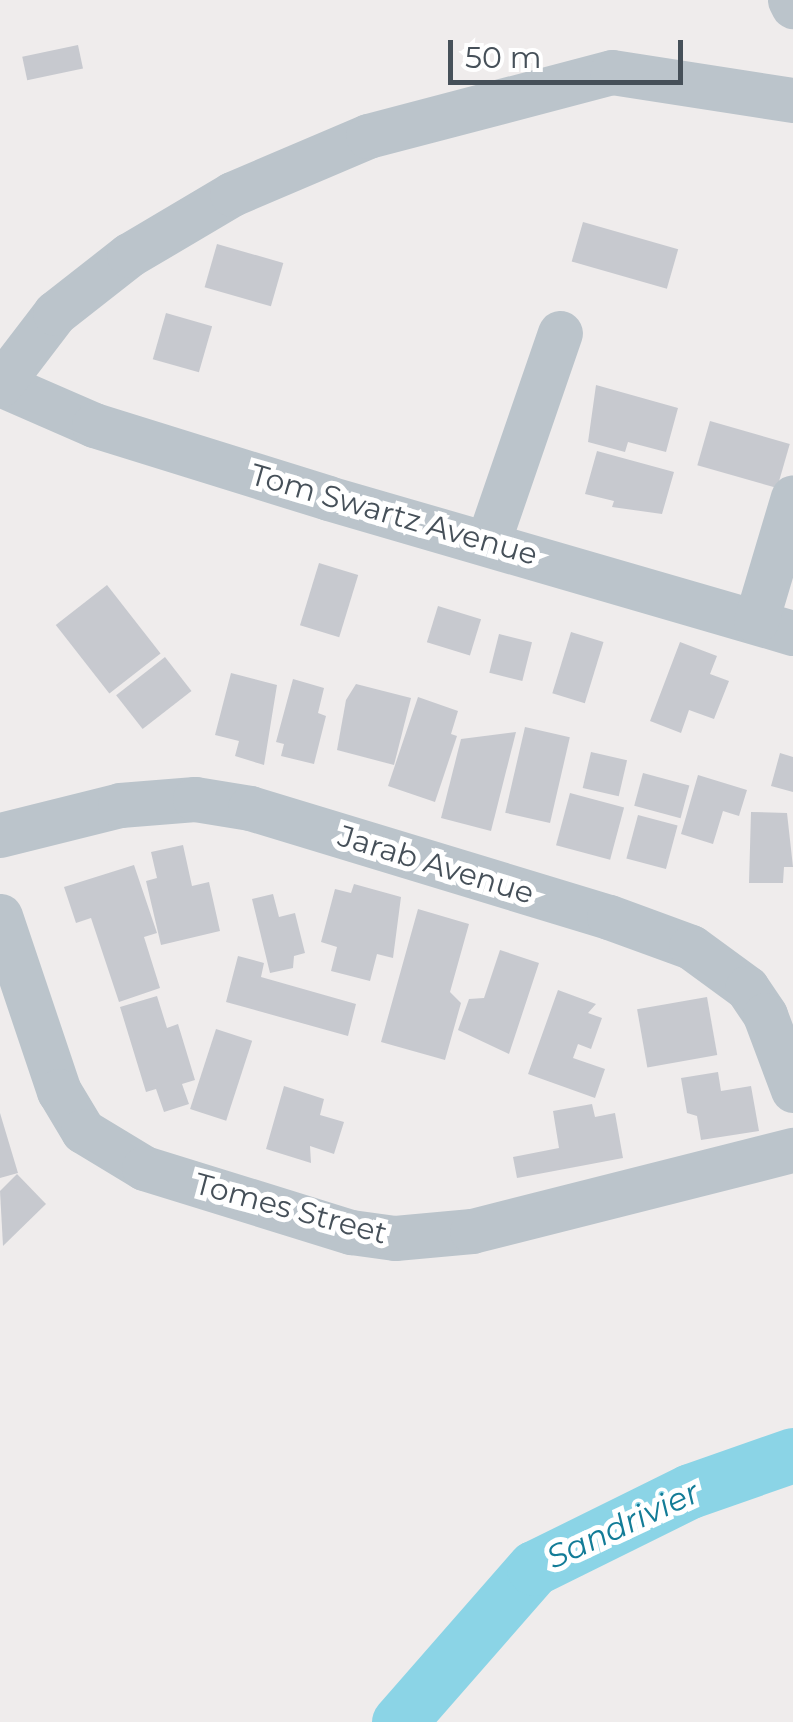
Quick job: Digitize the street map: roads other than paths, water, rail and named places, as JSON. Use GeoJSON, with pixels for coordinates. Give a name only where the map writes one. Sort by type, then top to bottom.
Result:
{"type":"FeatureCollection","features":[{"type":"Feature","properties":{"kind":"street"},"geometry":{"type":"LineString","coordinates":[[0,384],[55,312],[129,255],[232,194],[368,136],[612,72],[793,100]]}},
{"type":"Feature","properties":{"kind":"street"},"geometry":{"type":"LineString","coordinates":[[488,542],[560,333]]}},
{"type":"Feature","properties":{"kind":"street","name":"Tom Swartz Avenue"},"geometry":{"type":"LineString","coordinates":[[0,384],[94,424],[774,627]]}},
{"type":"Feature","properties":{"kind":"street"},"geometry":{"type":"LineString","coordinates":[[774,627],[793,497]]}},
{"type":"Feature","properties":{"kind":"street","name":"Jarab Avenue"},"geometry":{"type":"LineString","coordinates":[[0,835],[120,805],[195,799],[250,808],[609,917],[691,947],[747,988],[765,1014],[793,1090]]}},
{"type":"Feature","properties":{"kind":"street","name":"Tomes Street"},"geometry":{"type":"LineString","coordinates":[[0,916],[59,1091],[83,1131],[144,1168],[351,1232],[395,1238],[472,1232],[793,1150]]}},
{"type":"Feature","properties":{"kind":"waterway","name":"Sandrivier"},"geometry":{"type":"LineString","coordinates":[[399,1722],[534,1568],[690,1491],[793,1455]]}}]}
